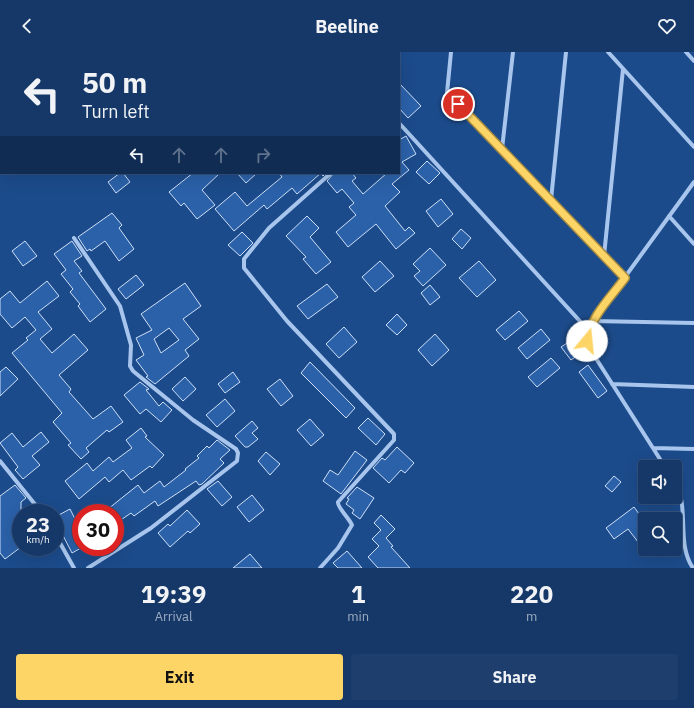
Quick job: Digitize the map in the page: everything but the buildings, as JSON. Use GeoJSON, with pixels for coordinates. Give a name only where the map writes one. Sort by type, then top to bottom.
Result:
{"type":"FeatureCollection","features":[{"type":"Feature","properties":{"kind":"street"},"geometry":{"type":"LineString","coordinates":[[451,52],[447,93],[625,278]]}},
{"type":"Feature","properties":{"kind":"street"},"geometry":{"type":"LineString","coordinates":[[502,149],[513,52]]}},
{"type":"Feature","properties":{"kind":"street"},"geometry":{"type":"LineString","coordinates":[[551,200],[566,52]]}},
{"type":"Feature","properties":{"kind":"street"},"geometry":{"type":"LineString","coordinates":[[608,52],[694,147]]}},
{"type":"Feature","properties":{"kind":"street"},"geometry":{"type":"LineString","coordinates":[[686,52],[694,61]]}},
{"type":"Feature","properties":{"kind":"street"},"geometry":{"type":"LineString","coordinates":[[604,256],[623,69]]}},
{"type":"Feature","properties":{"kind":"street"},"geometry":{"type":"LineString","coordinates":[[400,124],[588,330]]}},
{"type":"Feature","properties":{"kind":"street"},"geometry":{"type":"LineString","coordinates":[[320,568],[338,548],[352,525],[347,515],[339,507],[338,502],[394,440],[394,434],[287,321],[244,268],[244,259],[269,228],[331,174]]}},
{"type":"Feature","properties":{"kind":"street"},"geometry":{"type":"LineString","coordinates":[[661,460],[590,349],[587,341],[588,330],[694,182]]}},
{"type":"Feature","properties":{"kind":"street"},"geometry":{"type":"LineString","coordinates":[[669,216],[694,244]]}},
{"type":"Feature","properties":{"kind":"street"},"geometry":{"type":"LineString","coordinates":[[74,238],[120,306],[131,345],[130,366],[133,371],[193,420],[236,449],[238,453],[237,461],[157,523],[88,568]]}},
{"type":"Feature","properties":{"kind":"street"},"geometry":{"type":"LineString","coordinates":[[593,321],[694,323]]}},
{"type":"Feature","properties":{"kind":"street"},"geometry":{"type":"LineString","coordinates":[[612,384],[694,387]]}},
{"type":"Feature","properties":{"kind":"street"},"geometry":{"type":"LineString","coordinates":[[653,448],[694,449]]}},
{"type":"Feature","properties":{"kind":"street"},"geometry":{"type":"LineString","coordinates":[[0,461],[35,504]]}},
{"type":"Feature","properties":{"kind":"street"},"geometry":{"type":"LineString","coordinates":[[682,504],[687,559],[694,568]]}},
{"type":"Feature","properties":{"kind":"street"},"geometry":{"type":"LineString","coordinates":[[64,550],[74,568]]}},
{"type":"Feature","properties":{"kind":"route"},"geometry":{"type":"LineString","coordinates":[[458,104],[625,278],[593,321],[588,330],[587,341]]}}]}
